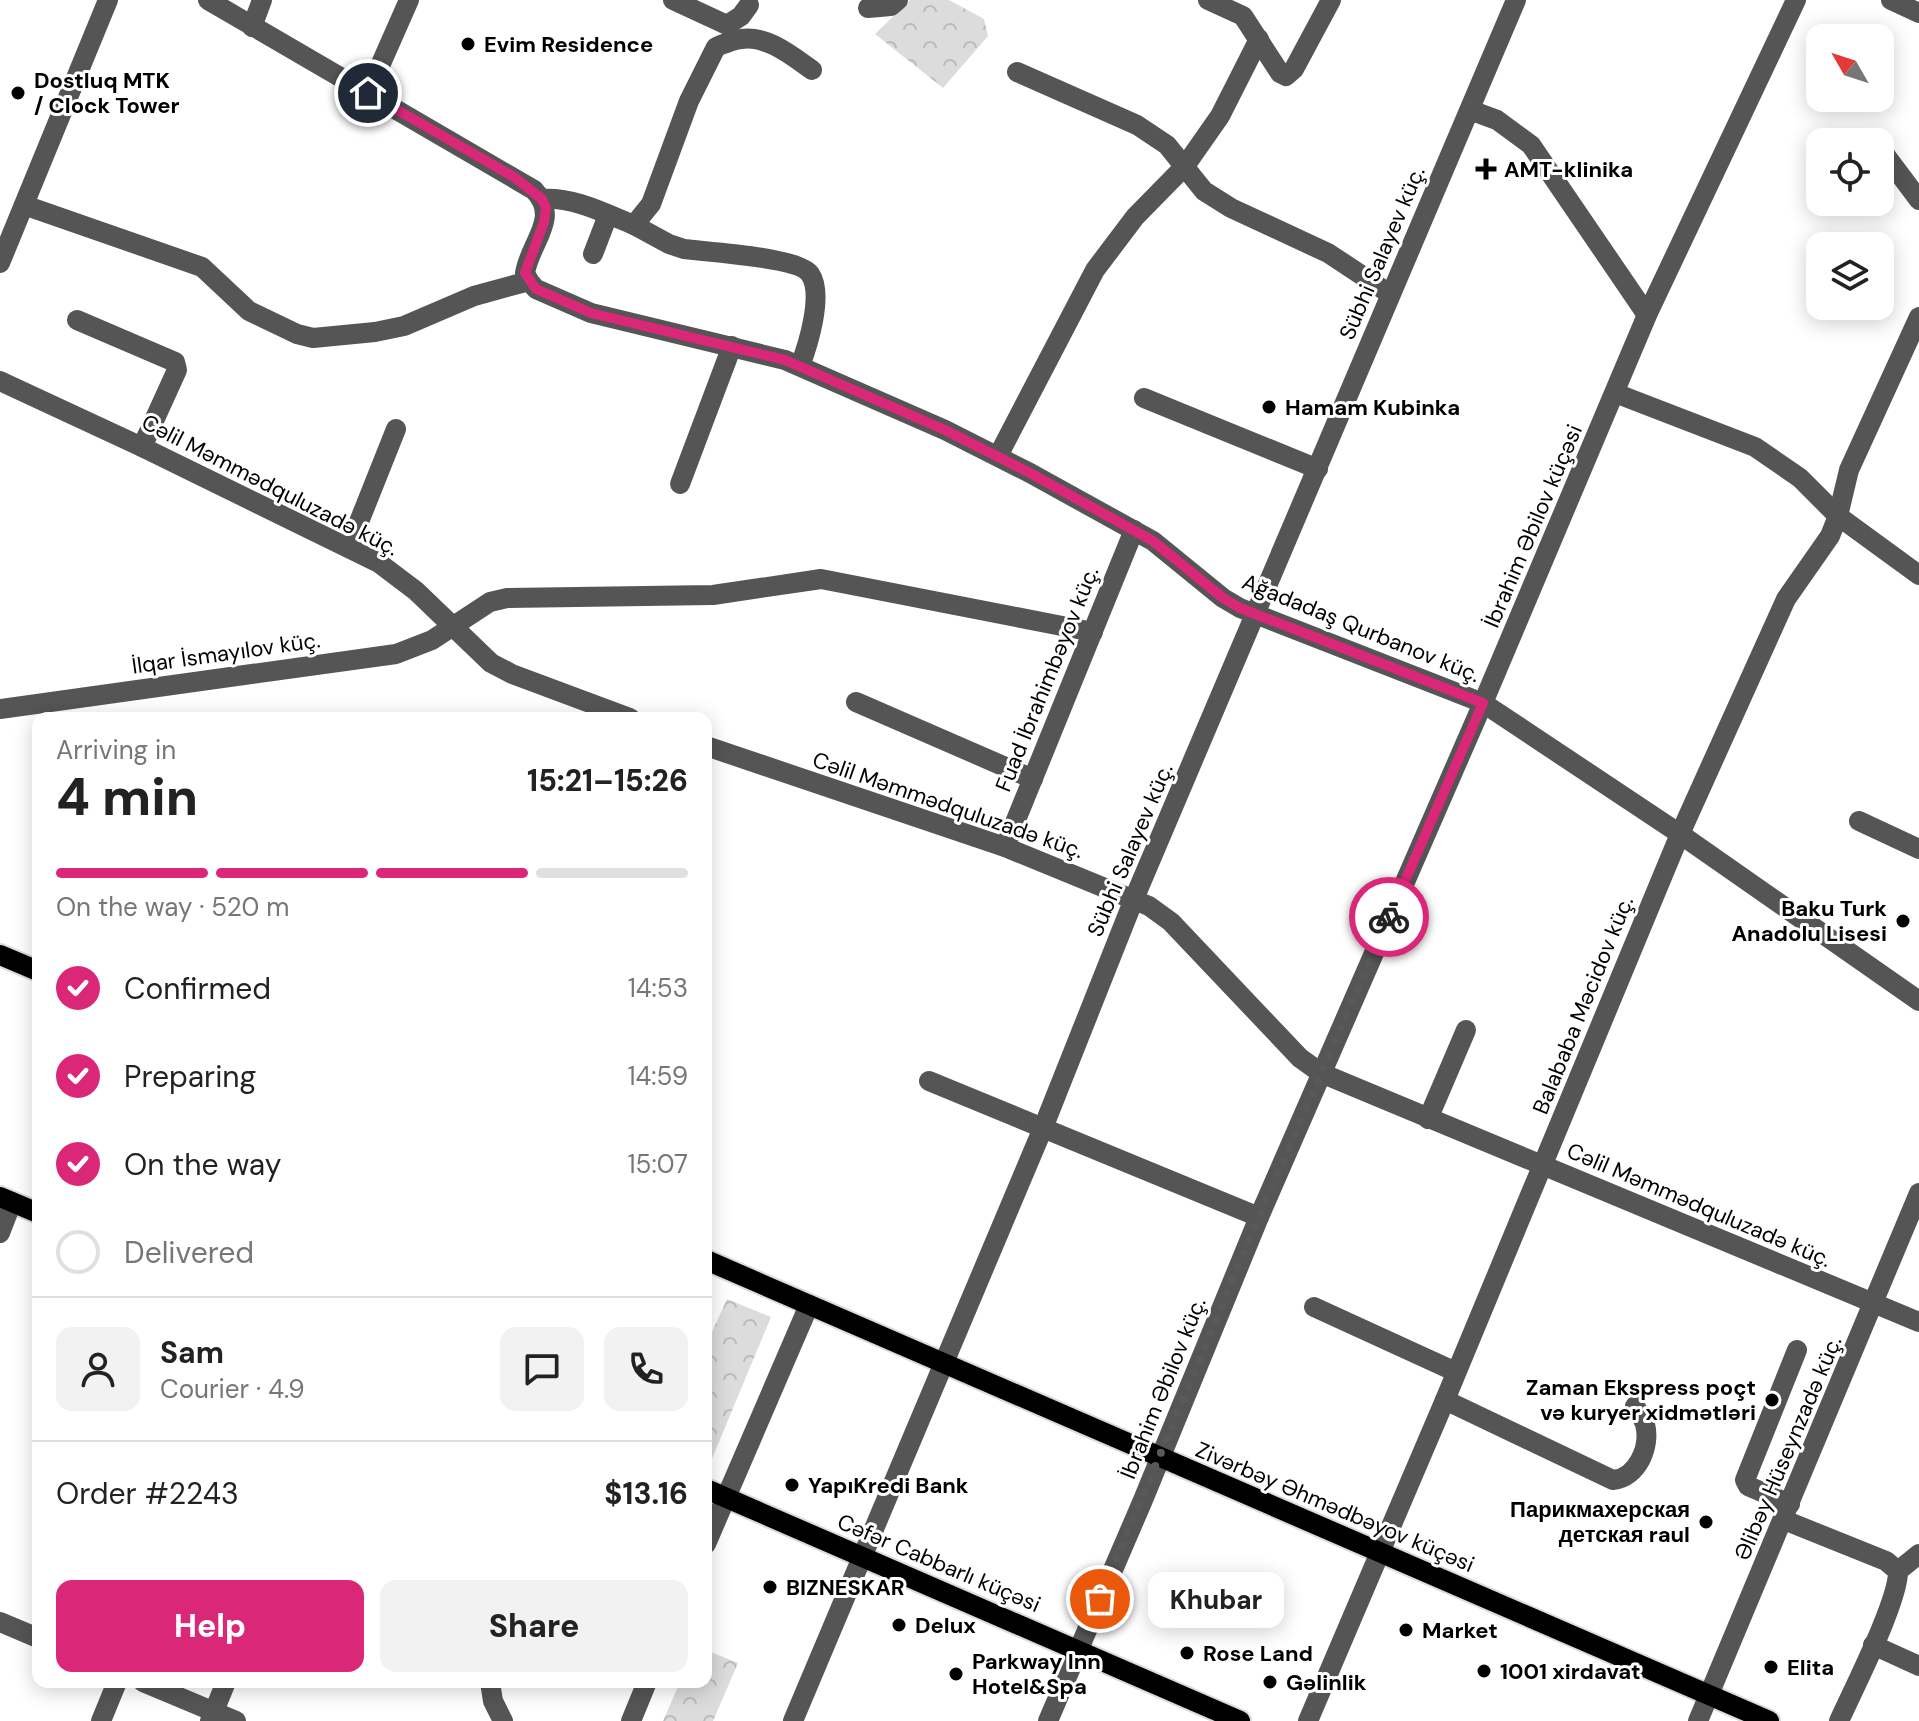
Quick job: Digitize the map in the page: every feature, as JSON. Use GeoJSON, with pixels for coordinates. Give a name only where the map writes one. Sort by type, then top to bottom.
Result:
{"type":"FeatureCollection","features":[{"type":"Feature","properties":{"kind":"main road"},"geometry":{"type":"LineString","coordinates":[[0,955],[32,968]]}},
{"type":"Feature","properties":{"kind":"main road"},"geometry":{"type":"LineString","coordinates":[[6,1200],[32,1211]]}},
{"type":"Feature","properties":{"kind":"main road","name":"Zivərbəy Əhmədbəyov küçəsi"},"geometry":{"type":"LineString","coordinates":[[712,1263],[1769,1721]]}},
{"type":"Feature","properties":{"kind":"main road","name":"Cəfər Cabbarlı küçəsi"},"geometry":{"type":"LineString","coordinates":[[712,1492],[1240,1721]]}},
{"type":"Feature","properties":{"kind":"street"},"geometry":{"type":"LineString","coordinates":[[0,263],[108,0]]}},
{"type":"Feature","properties":{"kind":"street"},"geometry":{"type":"LineString","coordinates":[[24,205],[202,267],[249,311],[297,334],[313,338],[404,326],[474,296],[529,281],[525,273],[526,265],[544,222],[546,208],[542,199],[514,177],[208,0]]}},
{"type":"Feature","properties":{"kind":"street"},"geometry":{"type":"LineString","coordinates":[[252,27],[262,0]]}},
{"type":"Feature","properties":{"kind":"street"},"geometry":{"type":"LineString","coordinates":[[368,93],[409,0]]}},
{"type":"Feature","properties":{"kind":"street"},"geometry":{"type":"LineString","coordinates":[[673,0],[727,25],[741,16],[749,5]]}},
{"type":"Feature","properties":{"kind":"street"},"geometry":{"type":"LineString","coordinates":[[868,8],[891,6],[898,0]]}},
{"type":"Feature","properties":{"kind":"street"},"geometry":{"type":"LineString","coordinates":[[1208,0],[1243,16],[1280,73],[1286,76],[1294,69],[1331,0]]}},
{"type":"Feature","properties":{"kind":"street","name":"Sübhi Salayev küç."},"geometry":{"type":"LineString","coordinates":[[793,1721],[1043,1128],[1134,899],[1516,0]]}},
{"type":"Feature","properties":{"kind":"street","name":"İbrahim Əbilov küçəsi"},"geometry":{"type":"LineString","coordinates":[[1321,1073],[1483,703],[1647,315],[1796,0]]}},
{"type":"Feature","properties":{"kind":"street"},"geometry":{"type":"LineString","coordinates":[[1891,0],[1919,13]]}},
{"type":"Feature","properties":{"kind":"street"},"geometry":{"type":"LineString","coordinates":[[634,225],[651,204],[689,101],[716,47],[743,38],[764,41],[812,70]]}},
{"type":"Feature","properties":{"kind":"street"},"geometry":{"type":"LineString","coordinates":[[998,456],[1095,270],[1135,217],[1185,166],[1220,116],[1259,39]]}},
{"type":"Feature","properties":{"kind":"street"},"geometry":{"type":"LineString","coordinates":[[1017,72],[1137,125],[1167,145],[1204,191],[1231,208],[1328,253],[1390,294]]}},
{"type":"Feature","properties":{"kind":"street"},"geometry":{"type":"LineString","coordinates":[[1470,110],[1497,120],[1531,145],[1647,315]]}},
{"type":"Feature","properties":{"kind":"street"},"geometry":{"type":"LineString","coordinates":[[1894,167],[1919,200]]}},
{"type":"Feature","properties":{"kind":"street"},"geometry":{"type":"LineString","coordinates":[[542,199],[563,198],[634,225],[684,249],[793,263],[810,274],[814,285],[813,323],[800,366]]}},
{"type":"Feature","properties":{"kind":"street"},"geometry":{"type":"LineString","coordinates":[[593,254],[608,215]]}},
{"type":"Feature","properties":{"kind":"street","name":"Ağadadaş Qurbanov küç."},"geometry":{"type":"LineString","coordinates":[[529,281],[551,297],[591,313],[732,346],[800,366],[998,456],[1134,530],[1166,550],[1223,598],[1257,615],[1483,703],[1680,834],[1919,1001]]}},
{"type":"Feature","properties":{"kind":"street","name":"Balababa Məcidov küç."},"geometry":{"type":"LineString","coordinates":[[1308,1721],[1680,834],[1786,599],[1823,547],[1838,516],[1849,470],[1919,317]]}},
{"type":"Feature","properties":{"kind":"street"},"geometry":{"type":"LineString","coordinates":[[77,320],[175,362],[177,370],[142,447]]}},
{"type":"Feature","properties":{"kind":"street"},"geometry":{"type":"LineString","coordinates":[[680,484],[732,346]]}},
{"type":"Feature","properties":{"kind":"street","name":"Cəlil Məmmədquluzadə küç."},"geometry":{"type":"LineString","coordinates":[[0,381],[349,547],[399,577],[499,667],[615,712]]}},
{"type":"Feature","properties":{"kind":"street"},"geometry":{"type":"LineString","coordinates":[[1615,393],[1755,447],[1800,478],[1838,516],[1919,575]]}},
{"type":"Feature","properties":{"kind":"street"},"geometry":{"type":"LineString","coordinates":[[1144,398],[1318,469]]}},
{"type":"Feature","properties":{"kind":"street"},"geometry":{"type":"LineString","coordinates":[[349,547],[396,429]]}},
{"type":"Feature","properties":{"kind":"street","name":"Fuad İbrahimbəyov küç."},"geometry":{"type":"LineString","coordinates":[[1005,847],[1134,530]]}},
{"type":"Feature","properties":{"kind":"street","name":"İlqar İsmayılov küç."},"geometry":{"type":"LineString","coordinates":[[0,709],[396,654],[432,640],[490,602],[507,598],[713,595],[821,579],[1093,632]]}},
{"type":"Feature","properties":{"kind":"street"},"geometry":{"type":"LineString","coordinates":[[856,702],[1033,779]]}},
{"type":"Feature","properties":{"kind":"street","name":"Cəlil Məmmədquluzadə küç."},"geometry":{"type":"LineString","coordinates":[[712,748],[1005,847],[1149,906],[1171,922],[1300,1058],[1321,1073],[1919,1322]]}},
{"type":"Feature","properties":{"kind":"street"},"geometry":{"type":"LineString","coordinates":[[1859,821],[1919,849]]}},
{"type":"Feature","properties":{"kind":"street"},"geometry":{"type":"LineString","coordinates":[[1428,1119],[1466,1030]]}},
{"type":"Feature","properties":{"kind":"street","name":"İbrahim Əbilov küç."},"geometry":{"type":"LineString","coordinates":[[1048,1721],[1321,1073]]}},
{"type":"Feature","properties":{"kind":"street"},"geometry":{"type":"LineString","coordinates":[[929,1081],[1259,1217]]}},
{"type":"Feature","properties":{"kind":"street","name":"Əlibəy Hüseynzadə küç."},"geometry":{"type":"LineString","coordinates":[[1698,1721],[1919,1193]]}},
{"type":"Feature","properties":{"kind":"street"},"geometry":{"type":"LineString","coordinates":[[0,1233],[6,1200]]}},
{"type":"Feature","properties":{"kind":"street"},"geometry":{"type":"LineString","coordinates":[[712,1531],[809,1305]]}},
{"type":"Feature","properties":{"kind":"street"},"geometry":{"type":"LineString","coordinates":[[1314,1307],[1456,1372]]}},
{"type":"Feature","properties":{"kind":"street"},"geometry":{"type":"LineString","coordinates":[[1797,1350],[1745,1480],[1748,1486],[1787,1512],[1886,1561],[1898,1571]]}},
{"type":"Feature","properties":{"kind":"street"},"geometry":{"type":"LineString","coordinates":[[1445,1400],[1613,1480],[1630,1474],[1638,1465],[1644,1449],[1645,1424],[1635,1406]]}},
{"type":"Feature","properties":{"kind":"street"},"geometry":{"type":"LineString","coordinates":[[1839,1721],[1873,1645],[1895,1589],[1898,1571],[1919,1554]]}},
{"type":"Feature","properties":{"kind":"street"},"geometry":{"type":"LineString","coordinates":[[0,1622],[32,1635]]}},
{"type":"Feature","properties":{"kind":"street"},"geometry":{"type":"LineString","coordinates":[[1873,1645],[1919,1666]]}},
{"type":"Feature","properties":{"kind":"street"},"geometry":{"type":"LineString","coordinates":[[101,1721],[115,1688]]}},
{"type":"Feature","properties":{"kind":"street"},"geometry":{"type":"LineString","coordinates":[[155,1688],[212,1716],[236,1721]]}},
{"type":"Feature","properties":{"kind":"street"},"geometry":{"type":"LineString","coordinates":[[212,1716],[224,1688]]}},
{"type":"Feature","properties":{"kind":"street"},"geometry":{"type":"LineString","coordinates":[[491,1688],[493,1701],[503,1721]]}},
{"type":"Feature","properties":{"kind":"street"},"geometry":{"type":"LineString","coordinates":[[631,1721],[645,1688]]}},
{"type":"Feature","properties":{"kind":"green space"},"geometry":{"type":"Polygon","coordinates":[[[910,0],[949,0],[984,19],[988,36],[943,88],[875,34],[910,0]]]}},
{"type":"Feature","properties":{"kind":"green space"},"geometry":{"type":"Polygon","coordinates":[[[727,1299],[771,1317],[712,1459],[712,1332],[727,1299]]]}},
{"type":"Feature","properties":{"kind":"green space"},"geometry":{"type":"Polygon","coordinates":[[[712,1652],[738,1663],[713,1721],[663,1721],[677,1688],[712,1688],[712,1652]]]}},
{"type":"Feature","properties":{"kind":"way so far"},"geometry":{"type":"LineString","coordinates":[[1100,1599],[1259,1217],[1389,917]]}},
{"type":"Feature","properties":{"kind":"place","name":"Evim Residence"},"geometry":{"type":"Point","coordinates":[468,44]}},
{"type":"Feature","properties":{"kind":"place","name":"Dostluq MTK / Clock Tower"},"geometry":{"type":"Point","coordinates":[18,93]}},
{"type":"Feature","properties":{"kind":"place","name":"AMT-klinika"},"geometry":{"type":"Point","coordinates":[1486,169]}},
{"type":"Feature","properties":{"kind":"place","name":"Hamam Kubinka"},"geometry":{"type":"Point","coordinates":[1269,407]}},
{"type":"Feature","properties":{"kind":"place","name":"Baku Turk Anadolu Lisesi"},"geometry":{"type":"Point","coordinates":[1903,921]}},
{"type":"Feature","properties":{"kind":"place","name":"Zaman Ekspress poçt və kuryer xidmətləri"},"geometry":{"type":"Point","coordinates":[1772,1400]}},
{"type":"Feature","properties":{"kind":"place","name":"YapıKredi Bank"},"geometry":{"type":"Point","coordinates":[792,1485]}},
{"type":"Feature","properties":{"kind":"place","name":"Парикмахерская детская raul"},"geometry":{"type":"Point","coordinates":[1706,1522]}},
{"type":"Feature","properties":{"kind":"place","name":"BIZNESKAR"},"geometry":{"type":"Point","coordinates":[770,1587]}},
{"type":"Feature","properties":{"kind":"place","name":"Khubar"},"geometry":{"type":"Point","coordinates":[1100,1599]}},
{"type":"Feature","properties":{"kind":"place","name":"Delux"},"geometry":{"type":"Point","coordinates":[899,1625]}},
{"type":"Feature","properties":{"kind":"place","name":"Market"},"geometry":{"type":"Point","coordinates":[1406,1630]}},
{"type":"Feature","properties":{"kind":"place","name":"Rose Land"},"geometry":{"type":"Point","coordinates":[1187,1653]}},
{"type":"Feature","properties":{"kind":"place","name":"Elita"},"geometry":{"type":"Point","coordinates":[1771,1667]}},
{"type":"Feature","properties":{"kind":"place","name":"1001 xirdavat"},"geometry":{"type":"Point","coordinates":[1484,1671]}},
{"type":"Feature","properties":{"kind":"place","name":"Parkway Inn Hotel&Spa"},"geometry":{"type":"Point","coordinates":[956,1674]}},
{"type":"Feature","properties":{"kind":"place","name":"Gəlinlik"},"geometry":{"type":"Point","coordinates":[1270,1682]}},
{"type":"Feature","properties":{"kind":"route"},"geometry":{"type":"LineString","coordinates":[[368,93],[514,177],[542,199],[546,208],[544,222],[525,273],[536,289],[591,313],[732,346],[800,366],[972,443],[1108,515],[1166,550],[1223,598],[1240,608],[1483,703],[1389,917]]}}]}
